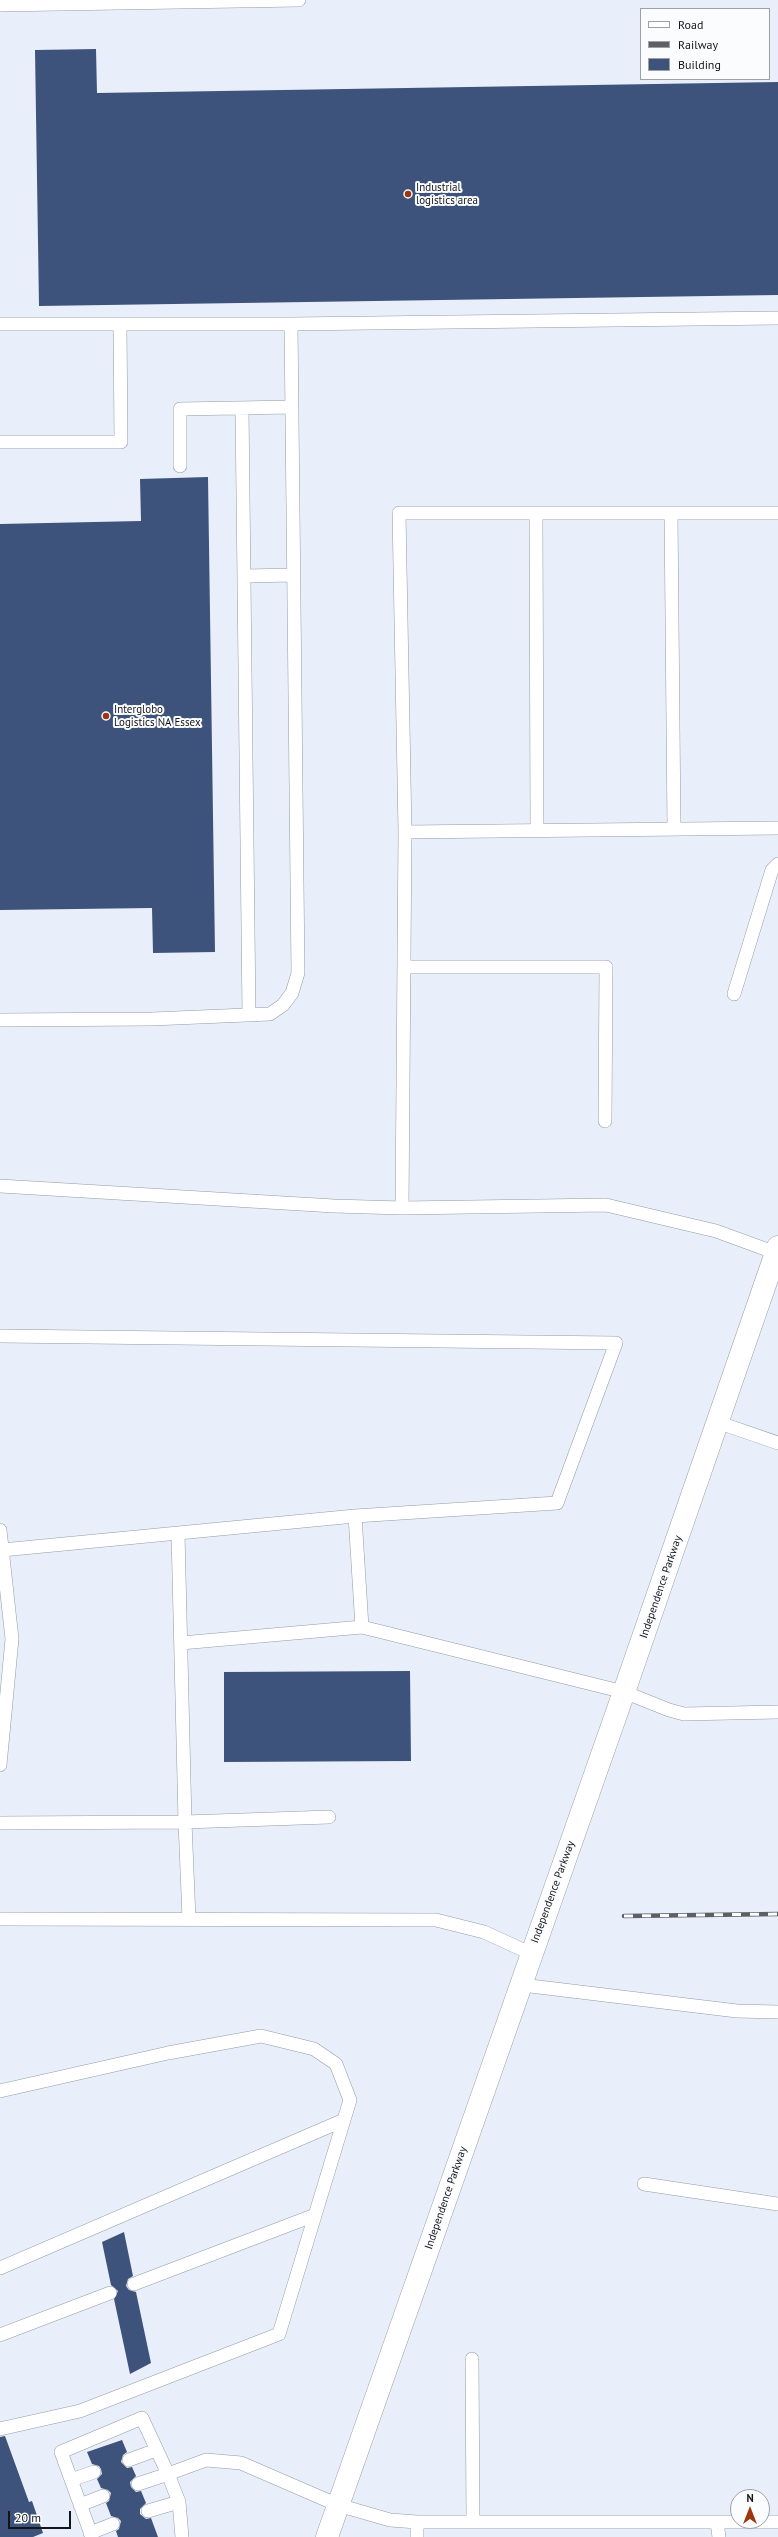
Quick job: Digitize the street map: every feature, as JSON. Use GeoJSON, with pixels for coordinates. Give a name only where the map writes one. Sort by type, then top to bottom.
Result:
{"type":"FeatureCollection","features":[{"type":"Feature","properties":{"kind":"main road","name":"Independence Parkway"},"geometry":{"type":"LineString","coordinates":[[327,2537],[522,1985],[777,1250]]}},
{"type":"Feature","properties":{"kind":"lane"},"geometry":{"type":"LineString","coordinates":[[0,5],[299,0]]}},
{"type":"Feature","properties":{"kind":"lane"},"geometry":{"type":"LineString","coordinates":[[0,324],[290,324],[778,318]]}},
{"type":"Feature","properties":{"kind":"lane"},"geometry":{"type":"LineString","coordinates":[[0,442],[121,442],[120,324]]}},
{"type":"Feature","properties":{"kind":"lane"},"geometry":{"type":"LineString","coordinates":[[0,1020],[152,1019],[270,1014],[283,1005],[292,993],[298,973],[290,324]]}},
{"type":"Feature","properties":{"kind":"lane"},"geometry":{"type":"LineString","coordinates":[[180,466],[180,409],[292,407]]}},
{"type":"Feature","properties":{"kind":"lane"},"geometry":{"type":"LineString","coordinates":[[242,408],[249,1015]]}},
{"type":"Feature","properties":{"kind":"lane"},"geometry":{"type":"LineString","coordinates":[[402,1208],[405,832],[399,513],[778,513]]}},
{"type":"Feature","properties":{"kind":"lane"},"geometry":{"type":"LineString","coordinates":[[536,513],[538,831]]}},
{"type":"Feature","properties":{"kind":"lane"},"geometry":{"type":"LineString","coordinates":[[671,513],[674,829]]}},
{"type":"Feature","properties":{"kind":"lane"},"geometry":{"type":"LineString","coordinates":[[244,576],[294,576]]}},
{"type":"Feature","properties":{"kind":"lane"},"geometry":{"type":"LineString","coordinates":[[405,832],[778,828]]}},
{"type":"Feature","properties":{"kind":"lane"},"geometry":{"type":"LineString","coordinates":[[734,994],[772,870],[778,864]]}},
{"type":"Feature","properties":{"kind":"lane"},"geometry":{"type":"LineString","coordinates":[[404,967],[606,967],[606,1121]]}},
{"type":"Feature","properties":{"kind":"lane"},"geometry":{"type":"LineString","coordinates":[[0,1186],[334,1206],[402,1208],[606,1205],[716,1231],[777,1250]]}},
{"type":"Feature","properties":{"kind":"lane"},"geometry":{"type":"LineString","coordinates":[[0,1336],[616,1343],[557,1503],[356,1516],[2,1550]]}},
{"type":"Feature","properties":{"kind":"lane"},"geometry":{"type":"LineString","coordinates":[[717,1422],[778,1443]]}},
{"type":"Feature","properties":{"kind":"lane"},"geometry":{"type":"LineString","coordinates":[[356,1516],[362,1627]]}},
{"type":"Feature","properties":{"kind":"lane"},"geometry":{"type":"LineString","coordinates":[[0,1530],[12,1639],[0,1765]]}},
{"type":"Feature","properties":{"kind":"lane"},"geometry":{"type":"LineString","coordinates":[[178,1533],[188,1919]]}},
{"type":"Feature","properties":{"kind":"lane"},"geometry":{"type":"LineString","coordinates":[[181,1643],[362,1627],[624,1692],[684,1714],[778,1712]]}},
{"type":"Feature","properties":{"kind":"lane"},"geometry":{"type":"LineString","coordinates":[[0,1823],[186,1822],[329,1818]]}},
{"type":"Feature","properties":{"kind":"lane"},"geometry":{"type":"LineString","coordinates":[[0,1919],[436,1920],[484,1932],[532,1954]]}},
{"type":"Feature","properties":{"kind":"lane"},"geometry":{"type":"LineString","coordinates":[[522,1985],[737,2011],[778,2012]]}},
{"type":"Feature","properties":{"kind":"lane"},"geometry":{"type":"LineString","coordinates":[[0,2091],[168,2053],[260,2036],[314,2049],[336,2064],[350,2100],[279,2334],[80,2411],[0,2429]]}},
{"type":"Feature","properties":{"kind":"lane"},"geometry":{"type":"LineString","coordinates":[[0,2268],[344,2120]]}},
{"type":"Feature","properties":{"kind":"lane"},"geometry":{"type":"LineString","coordinates":[[644,2184],[778,2204]]}},
{"type":"Feature","properties":{"kind":"lane"},"geometry":{"type":"LineString","coordinates":[[134,2284],[315,2215]]}},
{"type":"Feature","properties":{"kind":"lane"},"geometry":{"type":"LineString","coordinates":[[0,2335],[110,2293]]}},
{"type":"Feature","properties":{"kind":"lane"},"geometry":{"type":"LineString","coordinates":[[472,2359],[473,2522]]}},
{"type":"Feature","properties":{"kind":"lane"},"geometry":{"type":"LineString","coordinates":[[114,2524],[91,2535],[61,2452],[142,2418],[168,2474],[179,2502],[182,2537]]}},
{"type":"Feature","properties":{"kind":"lane"},"geometry":{"type":"LineString","coordinates":[[129,2460],[156,2450]]}},
{"type":"Feature","properties":{"kind":"lane"},"geometry":{"type":"LineString","coordinates":[[138,2484],[206,2460],[241,2463],[338,2505],[390,2520],[417,2522],[778,2522]]}},
{"type":"Feature","properties":{"kind":"lane"},"geometry":{"type":"LineString","coordinates":[[71,2480],[94,2472]]}},
{"type":"Feature","properties":{"kind":"lane"},"geometry":{"type":"LineString","coordinates":[[80,2505],[103,2496]]}},
{"type":"Feature","properties":{"kind":"lane"},"geometry":{"type":"LineString","coordinates":[[148,2511],[179,2502]]}},
{"type":"Feature","properties":{"kind":"lane"},"geometry":{"type":"LineString","coordinates":[[417,2522],[417,2537]]}},
{"type":"Feature","properties":{"kind":"lane"},"geometry":{"type":"LineString","coordinates":[[717,2522],[719,2537]]}},
{"type":"Feature","properties":{"kind":"building","name":"Industrial logistics area"},"geometry":{"type":"Polygon","coordinates":[[[96,49],[97,93],[778,82],[778,295],[39,306],[35,50],[96,49]]]}},
{"type":"Feature","properties":{"kind":"building","name":"Interglobo Logistics NA Essex"},"geometry":{"type":"Polygon","coordinates":[[[208,477],[215,952],[153,953],[152,908],[0,910],[0,524],[141,521],[140,479],[208,477]]]}},
{"type":"Feature","properties":{"kind":"building"},"geometry":{"type":"Polygon","coordinates":[[[410,1671],[411,1761],[224,1762],[224,1672],[410,1671]]]}},
{"type":"Feature","properties":{"kind":"building"},"geometry":{"type":"Polygon","coordinates":[[[124,2232],[133,2276],[128,2279],[126,2286],[129,2290],[136,2292],[151,2363],[130,2374],[114,2299],[118,2291],[111,2285],[102,2242],[124,2232]]]}},
{"type":"Feature","properties":{"kind":"building"},"geometry":{"type":"Polygon","coordinates":[[[5,2436],[29,2502],[32,2501],[43,2533],[33,2537],[0,2537],[0,2437],[5,2436]]]}},
{"type":"Feature","properties":{"kind":"building"},"geometry":{"type":"Polygon","coordinates":[[[122,2440],[127,2452],[123,2455],[121,2462],[127,2468],[132,2467],[136,2476],[130,2482],[131,2487],[136,2492],[141,2491],[146,2503],[140,2509],[140,2514],[146,2519],[151,2518],[158,2537],[118,2537],[116,2531],[119,2529],[121,2521],[118,2518],[111,2516],[106,2503],[109,2501],[111,2493],[108,2490],[101,2488],[97,2479],[102,2474],[101,2469],[99,2466],[92,2464],[87,2452],[122,2440]]]}},
{"type":"Feature","properties":{"kind":"railway"},"geometry":{"type":"LineString","coordinates":[[624,1916],[778,1914]]}},
{"type":"Feature","properties":{"kind":"place","name":"Industrial logistics area"},"geometry":{"type":"Point","coordinates":[408,194]}},
{"type":"Feature","properties":{"kind":"place","name":"Interglobo Logistics NA Essex"},"geometry":{"type":"Point","coordinates":[106,716]}}]}
